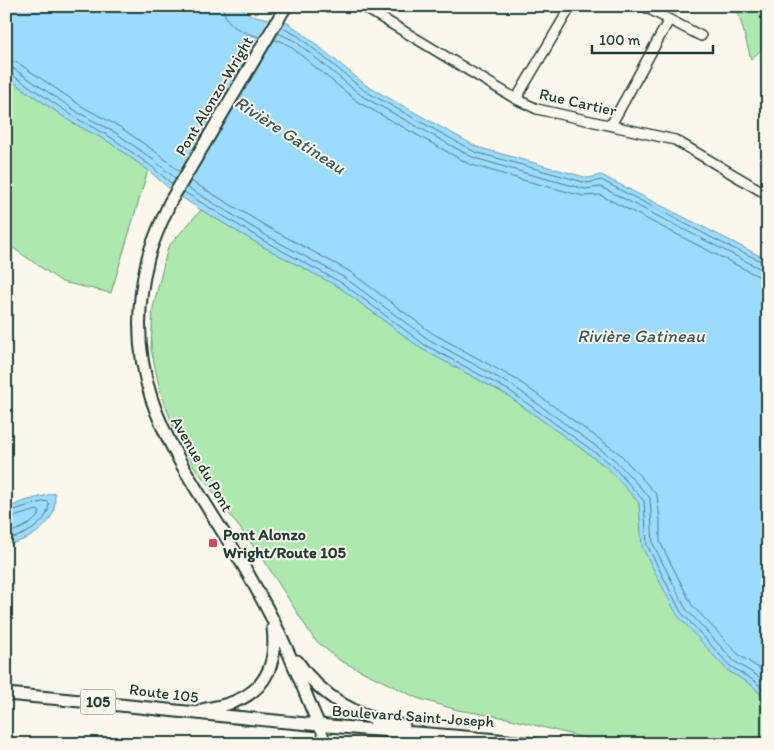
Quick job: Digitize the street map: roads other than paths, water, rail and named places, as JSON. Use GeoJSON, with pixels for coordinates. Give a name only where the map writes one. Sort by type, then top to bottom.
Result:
{"type":"FeatureCollection","features":[{"type":"Feature","properties":{"kind":"main road","name":"Pont Alonzo-Wright"},"geometry":{"type":"LineString","coordinates":[[170,202],[286,6]]}},
{"type":"Feature","properties":{"kind":"main road","name":"Avenue du Pont"},"geometry":{"type":"LineString","coordinates":[[170,202],[148,259],[141,299],[140,345],[148,392],[154,410],[172,448],[271,616],[294,664],[319,725]]}},
{"type":"Feature","properties":{"kind":"main road"},"geometry":{"type":"LineString","coordinates":[[190,712],[237,701],[256,688],[271,667],[274,655],[275,642],[271,616]]}},
{"type":"Feature","properties":{"kind":"main road"},"geometry":{"type":"LineString","coordinates":[[271,616],[305,672],[315,684],[338,702],[367,715],[400,726],[497,739]]}},
{"type":"Feature","properties":{"kind":"main road","name":"Route 105"},"geometry":{"type":"LineString","coordinates":[[6,694],[319,725]]}},
{"type":"Feature","properties":{"kind":"main road","name":"Boulevard Saint-Joseph"},"geometry":{"type":"LineString","coordinates":[[319,725],[497,739],[534,744]]}},
{"type":"Feature","properties":{"kind":"street","name":"Rue Cartier"},"geometry":{"type":"LineString","coordinates":[[362,6],[516,100],[537,109],[675,140],[768,195]]}},
{"type":"Feature","properties":{"kind":"street"},"geometry":{"type":"LineString","coordinates":[[516,100],[571,6]]}},
{"type":"Feature","properties":{"kind":"street"},"geometry":{"type":"LineString","coordinates":[[643,6],[701,36]]}},
{"type":"Feature","properties":{"kind":"street"},"geometry":{"type":"LineString","coordinates":[[611,125],[669,20]]}},
{"type":"Feature","properties":{"kind":"street"},"geometry":{"type":"LineString","coordinates":[[319,725],[327,744]]}},
{"type":"Feature","properties":{"kind":"water","name":"Rivière Gatineau"},"geometry":{"type":"Polygon","coordinates":[[[6,6],[239,6],[251,15],[288,23],[367,86],[477,147],[588,178],[601,175],[768,260],[768,703],[753,686],[727,670],[677,615],[642,547],[639,503],[608,468],[507,395],[422,349],[339,287],[262,246],[201,210],[172,191],[148,170],[109,142],[73,123],[6,77],[6,6]]]}},
{"type":"Feature","properties":{"kind":"water"},"geometry":{"type":"Polygon","coordinates":[[[55,493],[54,509],[42,529],[21,541],[6,545],[6,509],[21,502],[55,493]]]}},
{"type":"Feature","properties":{"kind":"place","name":"Pont Alonzo Wright/Route 105"},"geometry":{"type":"Point","coordinates":[213,543]}}]}
